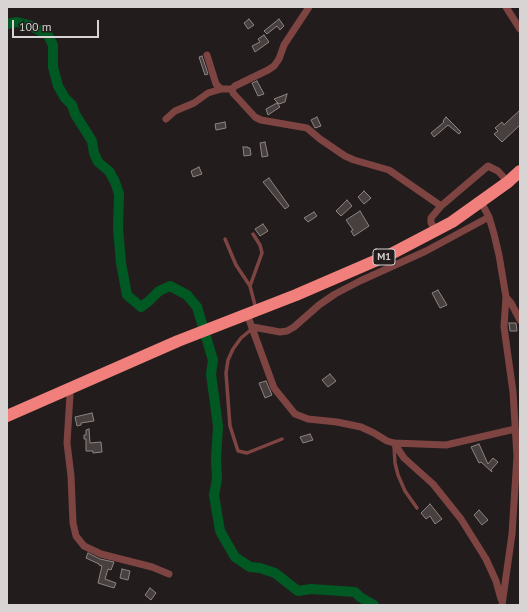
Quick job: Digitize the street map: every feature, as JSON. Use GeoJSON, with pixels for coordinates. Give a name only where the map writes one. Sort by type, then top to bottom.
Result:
{"type":"FeatureCollection","features":[{"type":"Feature","properties":{"kind":"highway","name":"M1"},"geometry":{"type":"LineString","coordinates":[[7,416],[178,342],[235,318],[296,295],[391,254],[436,231],[457,218],[508,182],[520,171]]}},
{"type":"Feature","properties":{"kind":"street"},"geometry":{"type":"LineString","coordinates":[[166,119],[176,111],[194,103],[208,93],[221,89],[232,89],[274,66],[279,59],[284,45],[309,7]]}},
{"type":"Feature","properties":{"kind":"street"},"geometry":{"type":"LineString","coordinates":[[506,7],[520,29]]}},
{"type":"Feature","properties":{"kind":"street"},"geometry":{"type":"LineString","coordinates":[[207,55],[216,84],[221,89]]}},
{"type":"Feature","properties":{"kind":"street"},"geometry":{"type":"LineString","coordinates":[[232,89],[233,93],[255,117],[262,120],[307,128],[345,156],[389,170],[441,206]]}},
{"type":"Feature","properties":{"kind":"street"},"geometry":{"type":"LineString","coordinates":[[436,231],[431,223],[431,218],[441,206],[488,166],[498,171],[508,182]]}},
{"type":"Feature","properties":{"kind":"street"},"geometry":{"type":"LineString","coordinates":[[481,202],[489,217],[506,297],[504,326],[513,392],[518,472],[512,534],[502,603]]}},
{"type":"Feature","properties":{"kind":"street"},"geometry":{"type":"LineString","coordinates":[[253,327],[280,332],[287,331],[335,294],[426,250],[489,217]]}},
{"type":"Feature","properties":{"kind":"street"},"geometry":{"type":"LineString","coordinates":[[506,297],[520,320]]}},
{"type":"Feature","properties":{"kind":"street"},"geometry":{"type":"LineString","coordinates":[[252,312],[253,327],[274,388],[295,414],[308,419],[337,422],[361,428],[394,443],[446,445],[515,429]]}},
{"type":"Feature","properties":{"kind":"street"},"geometry":{"type":"LineString","coordinates":[[69,390],[67,443],[73,523],[76,536],[84,546],[101,554],[169,574]]}},
{"type":"Feature","properties":{"kind":"street"},"geometry":{"type":"LineString","coordinates":[[394,443],[404,458],[433,484],[461,519],[486,559],[496,580],[502,603]]}},
{"type":"Feature","properties":{"kind":"lane"},"geometry":{"type":"LineString","coordinates":[[252,312],[250,286],[262,253],[260,245],[253,234]]}},
{"type":"Feature","properties":{"kind":"lane"},"geometry":{"type":"LineString","coordinates":[[225,239],[236,265],[250,286]]}},
{"type":"Feature","properties":{"kind":"lane"},"geometry":{"type":"LineString","coordinates":[[253,327],[233,348],[228,360],[226,373],[230,426],[238,451],[247,453],[282,439]]}},
{"type":"Feature","properties":{"kind":"lane"},"geometry":{"type":"LineString","coordinates":[[394,443],[395,463],[398,475],[405,491],[417,508]]}},
{"type":"Feature","properties":{"kind":"building"},"geometry":{"type":"Polygon","coordinates":[[[249,19],[254,25],[248,29],[244,23],[249,19]]]}},
{"type":"Feature","properties":{"kind":"building"},"geometry":{"type":"Polygon","coordinates":[[[279,19],[284,26],[280,30],[277,26],[267,34],[264,31],[279,19]]]}},
{"type":"Feature","properties":{"kind":"building"},"geometry":{"type":"Polygon","coordinates":[[[264,35],[269,42],[255,52],[252,46],[260,42],[258,39],[264,35]]]}},
{"type":"Feature","properties":{"kind":"building"},"geometry":{"type":"Polygon","coordinates":[[[202,56],[208,74],[205,75],[199,57],[202,56]]]}},
{"type":"Feature","properties":{"kind":"building"},"geometry":{"type":"Polygon","coordinates":[[[257,81],[264,94],[258,96],[252,83],[257,81]]]}},
{"type":"Feature","properties":{"kind":"building"},"geometry":{"type":"Polygon","coordinates":[[[287,94],[285,102],[279,104],[274,99],[287,94]]]}},
{"type":"Feature","properties":{"kind":"building"},"geometry":{"type":"Polygon","coordinates":[[[277,103],[280,107],[268,115],[266,109],[277,103]]]}},
{"type":"Feature","properties":{"kind":"building"},"geometry":{"type":"Polygon","coordinates":[[[520,110],[520,125],[502,142],[494,134],[498,131],[495,128],[502,122],[504,125],[520,110]]]}},
{"type":"Feature","properties":{"kind":"building"},"geometry":{"type":"Polygon","coordinates":[[[317,117],[321,126],[315,128],[311,120],[317,117]]]}},
{"type":"Feature","properties":{"kind":"building"},"geometry":{"type":"Polygon","coordinates":[[[446,117],[461,132],[459,134],[448,125],[434,137],[431,133],[444,122],[443,121],[446,117]]]}},
{"type":"Feature","properties":{"kind":"building"},"geometry":{"type":"Polygon","coordinates":[[[225,122],[226,128],[216,130],[215,124],[225,122]]]}},
{"type":"Feature","properties":{"kind":"building"},"geometry":{"type":"Polygon","coordinates":[[[265,142],[268,156],[262,157],[260,143],[265,142]]]}},
{"type":"Feature","properties":{"kind":"building"},"geometry":{"type":"Polygon","coordinates":[[[243,147],[250,148],[251,155],[244,156],[243,147]]]}},
{"type":"Feature","properties":{"kind":"building"},"geometry":{"type":"Polygon","coordinates":[[[199,167],[202,174],[193,177],[191,171],[199,167]]]}},
{"type":"Feature","properties":{"kind":"building"},"geometry":{"type":"Polygon","coordinates":[[[269,178],[289,206],[285,209],[263,182],[269,178]]]}},
{"type":"Feature","properties":{"kind":"building"},"geometry":{"type":"Polygon","coordinates":[[[364,191],[371,198],[364,204],[358,197],[364,191]]]}},
{"type":"Feature","properties":{"kind":"building"},"geometry":{"type":"Polygon","coordinates":[[[347,200],[352,206],[341,216],[336,211],[347,200]]]}},
{"type":"Feature","properties":{"kind":"building"},"geometry":{"type":"Polygon","coordinates":[[[360,211],[369,226],[354,236],[351,231],[353,230],[346,220],[360,211]]]}},
{"type":"Feature","properties":{"kind":"building"},"geometry":{"type":"Polygon","coordinates":[[[314,212],[317,216],[308,222],[304,218],[314,212]]]}},
{"type":"Feature","properties":{"kind":"building"},"geometry":{"type":"Polygon","coordinates":[[[263,224],[268,231],[260,236],[255,229],[263,224]]]}},
{"type":"Feature","properties":{"kind":"building"},"geometry":{"type":"Polygon","coordinates":[[[438,290],[447,305],[440,308],[432,293],[438,290]]]}},
{"type":"Feature","properties":{"kind":"building"},"geometry":{"type":"Polygon","coordinates":[[[509,323],[516,323],[517,331],[510,331],[509,323]]]}},
{"type":"Feature","properties":{"kind":"building"},"geometry":{"type":"Polygon","coordinates":[[[330,374],[336,381],[328,387],[322,380],[330,374]]]}},
{"type":"Feature","properties":{"kind":"building"},"geometry":{"type":"Polygon","coordinates":[[[266,381],[272,395],[265,398],[259,383],[266,381]]]}},
{"type":"Feature","properties":{"kind":"building"},"geometry":{"type":"Polygon","coordinates":[[[92,413],[94,421],[81,423],[81,425],[77,426],[75,417],[92,413]]]}},
{"type":"Feature","properties":{"kind":"building"},"geometry":{"type":"Polygon","coordinates":[[[89,429],[90,443],[101,442],[102,452],[93,453],[93,451],[86,451],[86,439],[84,439],[84,435],[86,435],[86,430],[89,429]]]}},
{"type":"Feature","properties":{"kind":"building"},"geometry":{"type":"Polygon","coordinates":[[[310,434],[313,440],[303,443],[300,437],[310,434]]]}},
{"type":"Feature","properties":{"kind":"building"},"geometry":{"type":"Polygon","coordinates":[[[479,444],[488,464],[493,458],[498,462],[491,470],[492,472],[481,462],[479,463],[471,447],[479,444]]]}},
{"type":"Feature","properties":{"kind":"building"},"geometry":{"type":"Polygon","coordinates":[[[430,504],[442,519],[435,524],[430,516],[426,519],[421,513],[430,504]]]}},
{"type":"Feature","properties":{"kind":"building"},"geometry":{"type":"Polygon","coordinates":[[[479,510],[488,520],[482,525],[474,515],[479,510]]]}},
{"type":"Feature","properties":{"kind":"building"},"geometry":{"type":"Polygon","coordinates":[[[88,553],[100,559],[114,562],[111,570],[108,569],[105,579],[116,583],[114,588],[98,583],[102,566],[86,558],[88,553]]]}},
{"type":"Feature","properties":{"kind":"building"},"geometry":{"type":"Polygon","coordinates":[[[122,569],[130,571],[128,580],[120,578],[122,569]]]}},
{"type":"Feature","properties":{"kind":"building"},"geometry":{"type":"Polygon","coordinates":[[[150,588],[156,593],[151,600],[145,595],[150,588]]]}},
{"type":"Feature","properties":{"kind":"waterway"},"geometry":{"type":"LineString","coordinates":[[7,24],[17,22],[29,25],[48,35],[53,45],[53,67],[58,86],[65,98],[72,105],[75,114],[92,141],[94,153],[98,162],[109,171],[115,182],[119,194],[118,228],[121,263],[127,295],[141,307],[159,291],[170,286],[187,295],[197,307],[213,360],[211,374],[218,426],[216,459],[217,479],[214,495],[220,531],[235,557],[250,567],[260,568],[275,573],[298,591],[311,589],[355,592],[360,597],[374,605]]}}]}
